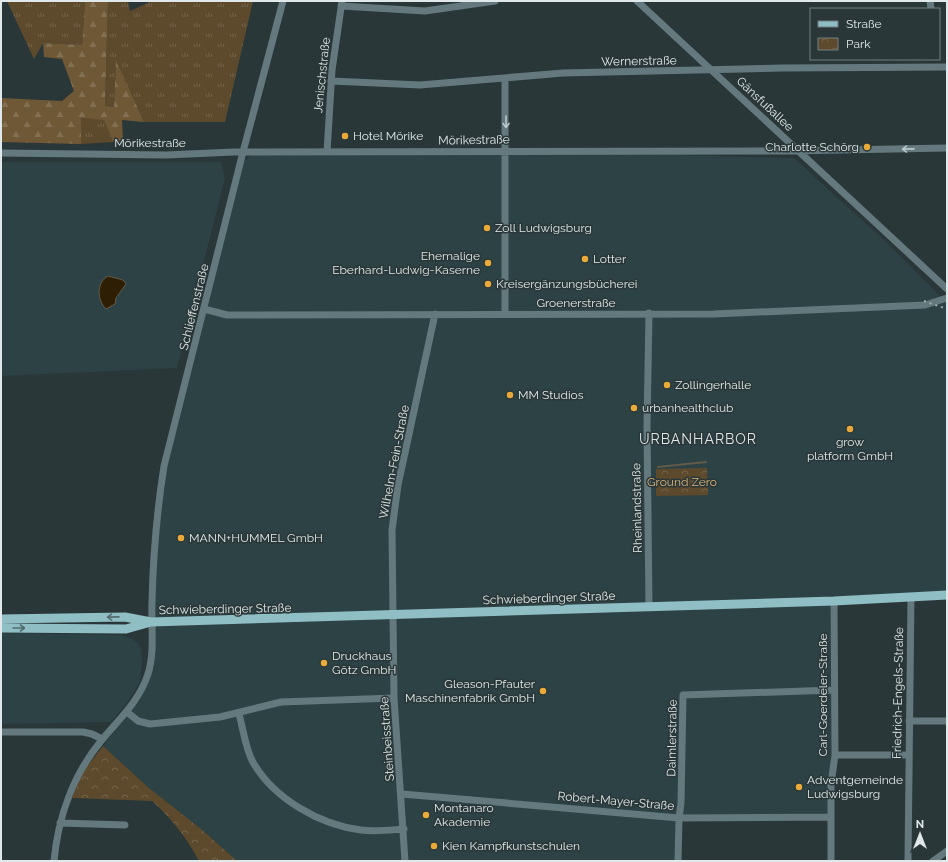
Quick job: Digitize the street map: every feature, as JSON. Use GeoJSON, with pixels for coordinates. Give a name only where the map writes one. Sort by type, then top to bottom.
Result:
{"type":"FeatureCollection","features":[{"type":"Feature","properties":{"kind":"main road","name":"Schwieberdinger Straße"},"geometry":{"type":"LineString","coordinates":[[1,628],[126,629],[152,622],[393,616],[947,596]]}},
{"type":"Feature","properties":{"kind":"main road","name":"Schwieberdinger Straße"},"geometry":{"type":"LineString","coordinates":[[1,620],[134,617],[152,622]]}},
{"type":"Feature","properties":{"kind":"main road"},"geometry":{"type":"LineString","coordinates":[[67,618],[68,629]]}},
{"type":"Feature","properties":{"kind":"street","name":"Schlieffenstraße"},"geometry":{"type":"LineString","coordinates":[[54,861],[60,823],[76,780],[85,763],[102,740],[127,712],[140,694],[148,674],[151,647],[153,557],[163,473],[243,152],[283,1]]}},
{"type":"Feature","properties":{"kind":"street"},"geometry":{"type":"LineString","coordinates":[[342,3],[425,11],[495,1]]}},
{"type":"Feature","properties":{"kind":"street","name":"Gänsfußallee"},"geometry":{"type":"LineString","coordinates":[[637,1],[947,289]]}},
{"type":"Feature","properties":{"kind":"street","name":"Jenischstraße"},"geometry":{"type":"LineString","coordinates":[[327,152],[331,81],[342,3]]}},
{"type":"Feature","properties":{"kind":"street"},"geometry":{"type":"LineString","coordinates":[[938,60],[938,67]]}},
{"type":"Feature","properties":{"kind":"street","name":"Wernerstraße"},"geometry":{"type":"LineString","coordinates":[[331,81],[420,85],[562,74],[712,70],[947,67]]}},
{"type":"Feature","properties":{"kind":"street"},"geometry":{"type":"LineString","coordinates":[[505,78],[506,314]]}},
{"type":"Feature","properties":{"kind":"street","name":"Mörikestraße"},"geometry":{"type":"LineString","coordinates":[[1,153],[166,155],[243,152],[798,151],[947,148]]}},
{"type":"Feature","properties":{"kind":"street","name":"Groenerstraße"},"geometry":{"type":"LineString","coordinates":[[204,309],[227,315],[714,314],[900,306],[928,304],[947,298]]}},
{"type":"Feature","properties":{"kind":"street","name":"Rheinlandstraße"},"geometry":{"type":"LineString","coordinates":[[649,313],[647,425],[649,607]]}},
{"type":"Feature","properties":{"kind":"street","name":"Wilhelm-Fein-Straße"},"geometry":{"type":"LineString","coordinates":[[393,616],[392,530],[398,484],[435,314]]}},
{"type":"Feature","properties":{"kind":"street","name":"Friedrich-Engels-Straße"},"geometry":{"type":"LineString","coordinates":[[908,861],[908,755],[911,597]]}},
{"type":"Feature","properties":{"kind":"street","name":"Carl-Goerdeler-Straße"},"geometry":{"type":"LineString","coordinates":[[831,861],[831,784],[835,755],[834,601]]}},
{"type":"Feature","properties":{"kind":"street","name":"Steinbeisstraße"},"geometry":{"type":"LineString","coordinates":[[393,616],[394,698],[406,861]]}},
{"type":"Feature","properties":{"kind":"street","name":"Daimlerstraße"},"geometry":{"type":"LineString","coordinates":[[678,861],[679,818],[681,804],[683,695],[834,690]]}},
{"type":"Feature","properties":{"kind":"street"},"geometry":{"type":"LineString","coordinates":[[127,712],[138,721],[150,724],[239,714],[258,707],[281,702],[394,698]]}},
{"type":"Feature","properties":{"kind":"street"},"geometry":{"type":"LineString","coordinates":[[239,714],[253,763],[265,779],[294,804],[328,821],[360,830],[404,829]]}},
{"type":"Feature","properties":{"kind":"street"},"geometry":{"type":"LineString","coordinates":[[909,721],[947,721]]}},
{"type":"Feature","properties":{"kind":"street"},"geometry":{"type":"LineString","coordinates":[[1,732],[83,732],[92,734],[102,740]]}},
{"type":"Feature","properties":{"kind":"street"},"geometry":{"type":"LineString","coordinates":[[835,755],[908,755]]}},
{"type":"Feature","properties":{"kind":"street","name":"Robert-Mayer-Straße"},"geometry":{"type":"LineString","coordinates":[[402,794],[679,818],[830,817]]}},
{"type":"Feature","properties":{"kind":"street"},"geometry":{"type":"LineString","coordinates":[[60,823],[125,825]]}},
{"type":"Feature","properties":{"kind":"street"},"geometry":{"type":"LineString","coordinates":[[933,861],[947,851]]}},
{"type":"Feature","properties":{"kind":"shaded area"},"geometry":{"type":"Polygon","coordinates":[[[252,154],[676,155],[794,158],[883,239],[947,303],[947,594],[830,604],[832,818],[680,816],[680,861],[237,861],[201,829],[149,788],[103,746],[142,695],[151,674],[159,496],[239,166],[252,154]]]}},
{"type":"Feature","properties":{"kind":"shaded area"},"geometry":{"type":"Polygon","coordinates":[[[1,162],[221,162],[225,178],[177,368],[1,376],[1,162]]]}},
{"type":"Feature","properties":{"kind":"shaded area"},"geometry":{"type":"Polygon","coordinates":[[[108,276],[123,280],[126,284],[116,298],[115,304],[106,309],[101,301],[99,292],[101,283],[108,276]]]}},
{"type":"Feature","properties":{"kind":"shaded area"},"geometry":{"type":"Polygon","coordinates":[[[1,633],[121,635],[138,643],[141,650],[142,663],[140,682],[127,703],[111,722],[1,724],[1,633]]]}},
{"type":"Feature","properties":{"kind":"green space"},"geometry":{"type":"Polygon","coordinates":[[[7,1],[85,1],[82,45],[43,43],[34,59],[7,1]]]}},
{"type":"Feature","properties":{"kind":"green space"},"geometry":{"type":"Polygon","coordinates":[[[85,1],[108,1],[105,106],[114,107],[116,60],[144,122],[122,120],[123,142],[113,142],[104,120],[81,118],[81,144],[1,142],[1,98],[62,101],[74,91],[62,59],[44,57],[43,43],[82,45],[85,1]]]}},
{"type":"Feature","properties":{"kind":"green space"},"geometry":{"type":"Polygon","coordinates":[[[108,1],[128,1],[130,11],[152,1],[253,1],[225,122],[144,122],[116,61],[114,107],[105,106],[108,1]]]}},
{"type":"Feature","properties":{"kind":"green space"},"geometry":{"type":"Polygon","coordinates":[[[80,118],[104,119],[113,142],[81,144],[80,118]]]}},
{"type":"Feature","properties":{"kind":"green space","name":"Ground Zero"},"geometry":{"type":"Polygon","coordinates":[[[707,468],[708,495],[656,496],[656,469],[707,468]]]}},
{"type":"Feature","properties":{"kind":"green space"},"geometry":{"type":"Polygon","coordinates":[[[570,601],[528,604],[528,603],[570,601]]]}},
{"type":"Feature","properties":{"kind":"green space"},"geometry":{"type":"Polygon","coordinates":[[[103,746],[149,788],[201,829],[237,861],[199,861],[178,829],[152,801],[72,798],[82,773],[103,746]]]}},
{"type":"Feature","properties":{"kind":"waterway"},"geometry":{"type":"LineString","coordinates":[[658,467],[706,462]]}},
{"type":"Feature","properties":{"kind":"railway"},"geometry":{"type":"LineString","coordinates":[[924,301],[947,309]]}},
{"type":"Feature","properties":{"kind":"place","name":"Hotel Mörike"},"geometry":{"type":"Point","coordinates":[345,136]}},
{"type":"Feature","properties":{"kind":"place","name":"Charlotte Schörg"},"geometry":{"type":"Point","coordinates":[867,147]}},
{"type":"Feature","properties":{"kind":"place","name":"Zoll Ludwigsburg"},"geometry":{"type":"Point","coordinates":[487,228]}},
{"type":"Feature","properties":{"kind":"place","name":"Lotter"},"geometry":{"type":"Point","coordinates":[585,259]}},
{"type":"Feature","properties":{"kind":"place","name":"Ehemalige Eberhard-Ludwig-Kaserne"},"geometry":{"type":"Point","coordinates":[488,263]}},
{"type":"Feature","properties":{"kind":"place","name":"Kreisergänzungsbücherei"},"geometry":{"type":"Point","coordinates":[488,284]}},
{"type":"Feature","properties":{"kind":"place","name":"Zollingerhalle"},"geometry":{"type":"Point","coordinates":[667,385]}},
{"type":"Feature","properties":{"kind":"place","name":"MM Studios"},"geometry":{"type":"Point","coordinates":[510,395]}},
{"type":"Feature","properties":{"kind":"place","name":"urbanhealthclub"},"geometry":{"type":"Point","coordinates":[634,408]}},
{"type":"Feature","properties":{"kind":"place","name":"grow platform GmbH"},"geometry":{"type":"Point","coordinates":[850,429]}},
{"type":"Feature","properties":{"kind":"place","name":"MANN+HUMMEL GmbH"},"geometry":{"type":"Point","coordinates":[181,538]}},
{"type":"Feature","properties":{"kind":"place","name":"Druckhaus Götz GmbH"},"geometry":{"type":"Point","coordinates":[324,663]}},
{"type":"Feature","properties":{"kind":"place","name":"Gleason-Pfauter Maschinenfabrik GmbH"},"geometry":{"type":"Point","coordinates":[543,691]}},
{"type":"Feature","properties":{"kind":"place","name":"Adventgemeinde Ludwigsburg"},"geometry":{"type":"Point","coordinates":[799,787]}},
{"type":"Feature","properties":{"kind":"place","name":"Montanaro Akademie"},"geometry":{"type":"Point","coordinates":[426,815]}},
{"type":"Feature","properties":{"kind":"place","name":"Kien Kampfkunstschulen"},"geometry":{"type":"Point","coordinates":[434,846]}},
{"type":"Feature","properties":{"kind":"district","name":"URBANHARBOR"},"geometry":{"type":"Point","coordinates":[698,439]}}]}
